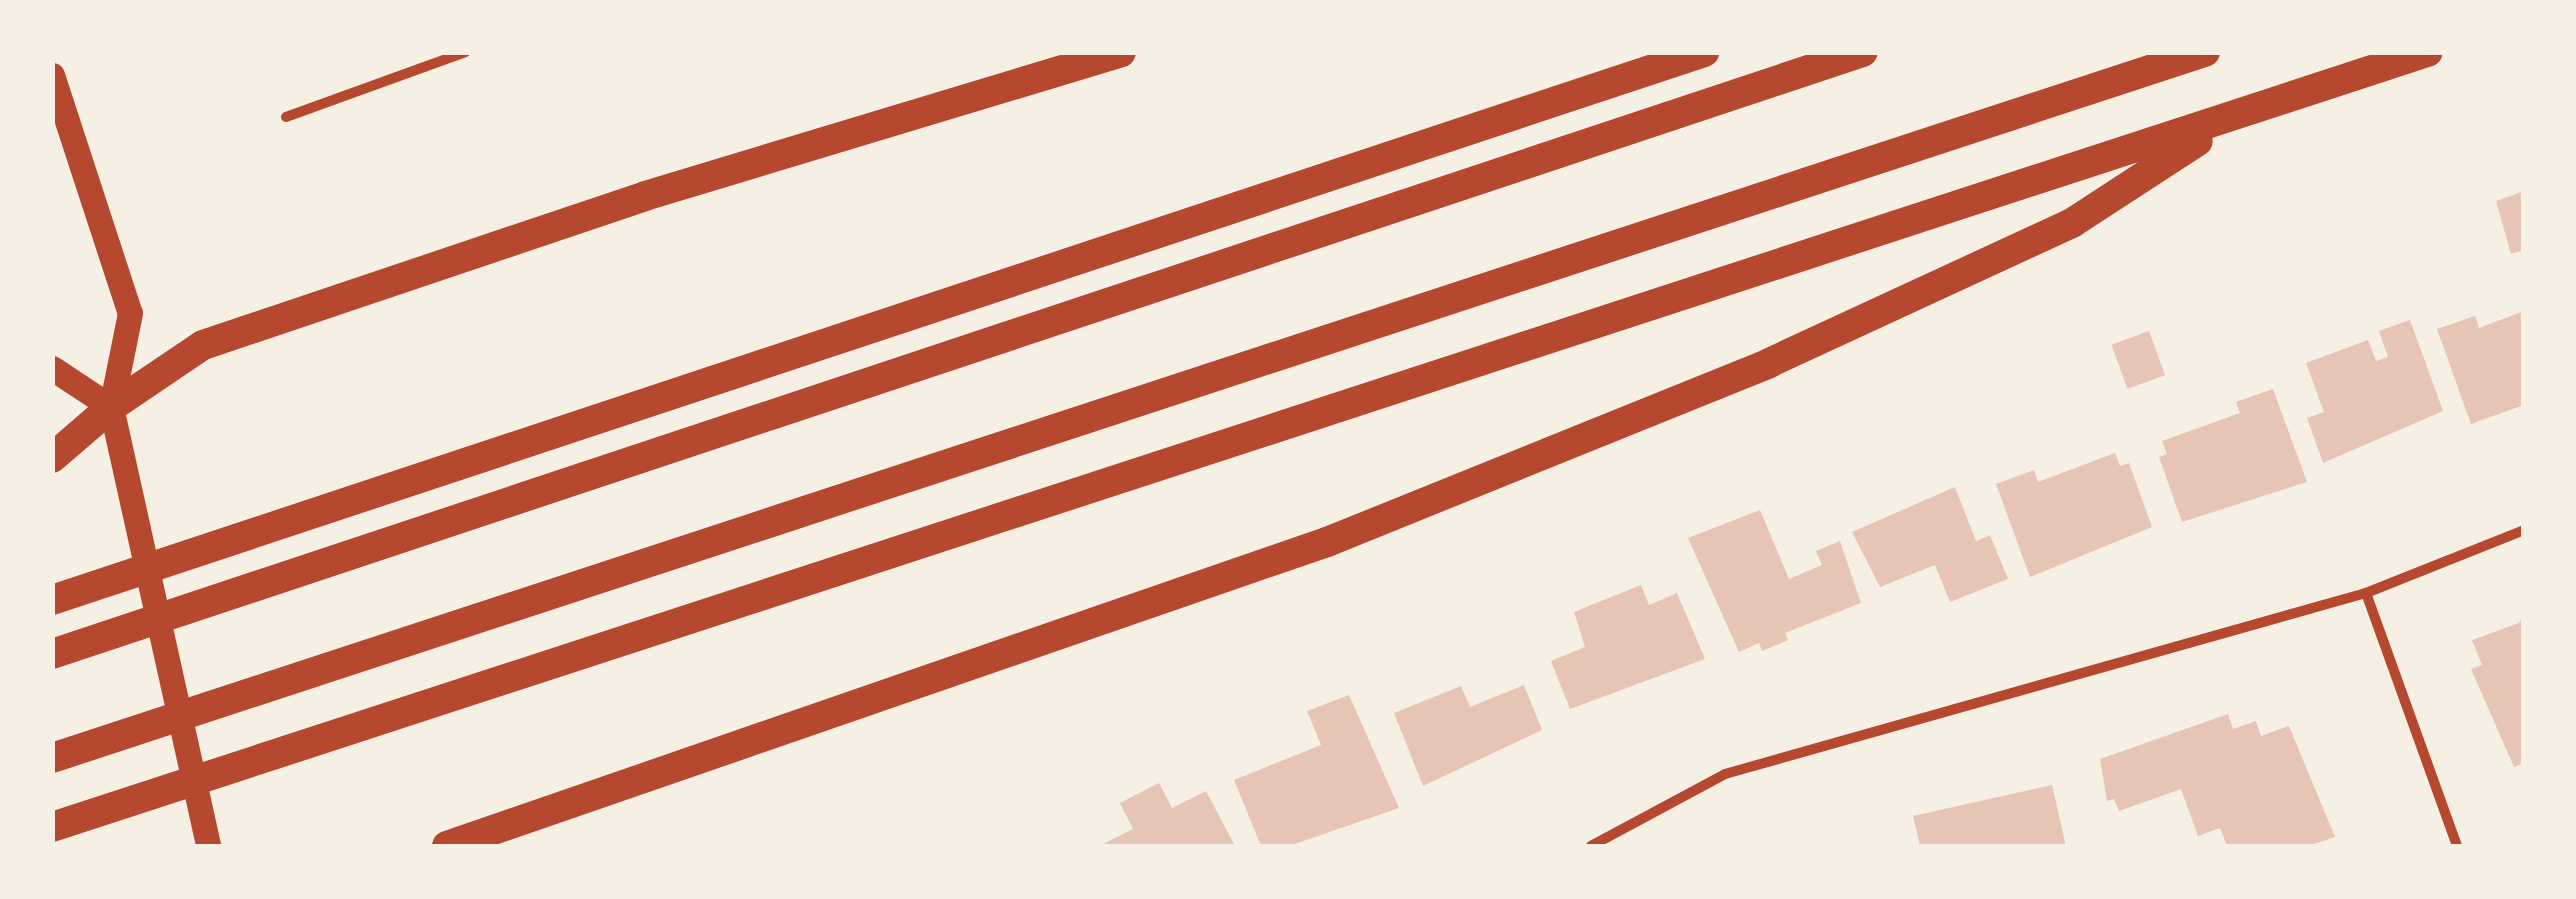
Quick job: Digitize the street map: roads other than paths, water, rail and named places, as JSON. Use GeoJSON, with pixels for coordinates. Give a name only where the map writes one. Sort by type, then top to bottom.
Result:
{"type":"FeatureCollection","features":[{"type":"Feature","properties":{"kind":"highway"},"geometry":{"type":"LineString","coordinates":[[52,458],[111,407],[203,344],[645,196],[1121,52]]}},
{"type":"Feature","properties":{"kind":"highway"},"geometry":{"type":"LineString","coordinates":[[52,600],[1704,52]]}},
{"type":"Feature","properties":{"kind":"highway"},"geometry":{"type":"LineString","coordinates":[[52,654],[1864,52]]}},
{"type":"Feature","properties":{"kind":"highway"},"geometry":{"type":"LineString","coordinates":[[52,758],[2205,52]]}},
{"type":"Feature","properties":{"kind":"highway"},"geometry":{"type":"LineString","coordinates":[[52,827],[2428,52]]}},
{"type":"Feature","properties":{"kind":"highway"},"geometry":{"type":"LineString","coordinates":[[447,846],[1327,542],[1750,370],[2072,223],[2231,119]]}},
{"type":"Feature","properties":{"kind":"main road"},"geometry":{"type":"LineString","coordinates":[[52,75],[130,313],[111,407],[135,493],[208,846]]}},
{"type":"Feature","properties":{"kind":"main road"},"geometry":{"type":"LineString","coordinates":[[52,368],[111,407]]}},
{"type":"Feature","properties":{"kind":"street"},"geometry":{"type":"LineString","coordinates":[[286,117],[466,52]]}},
{"type":"Feature","properties":{"kind":"street"},"geometry":{"type":"LineString","coordinates":[[1591,846],[1725,774],[2366,592],[2524,530]]}},
{"type":"Feature","properties":{"kind":"street"},"geometry":{"type":"LineString","coordinates":[[2366,592],[2456,846]]}}]}
